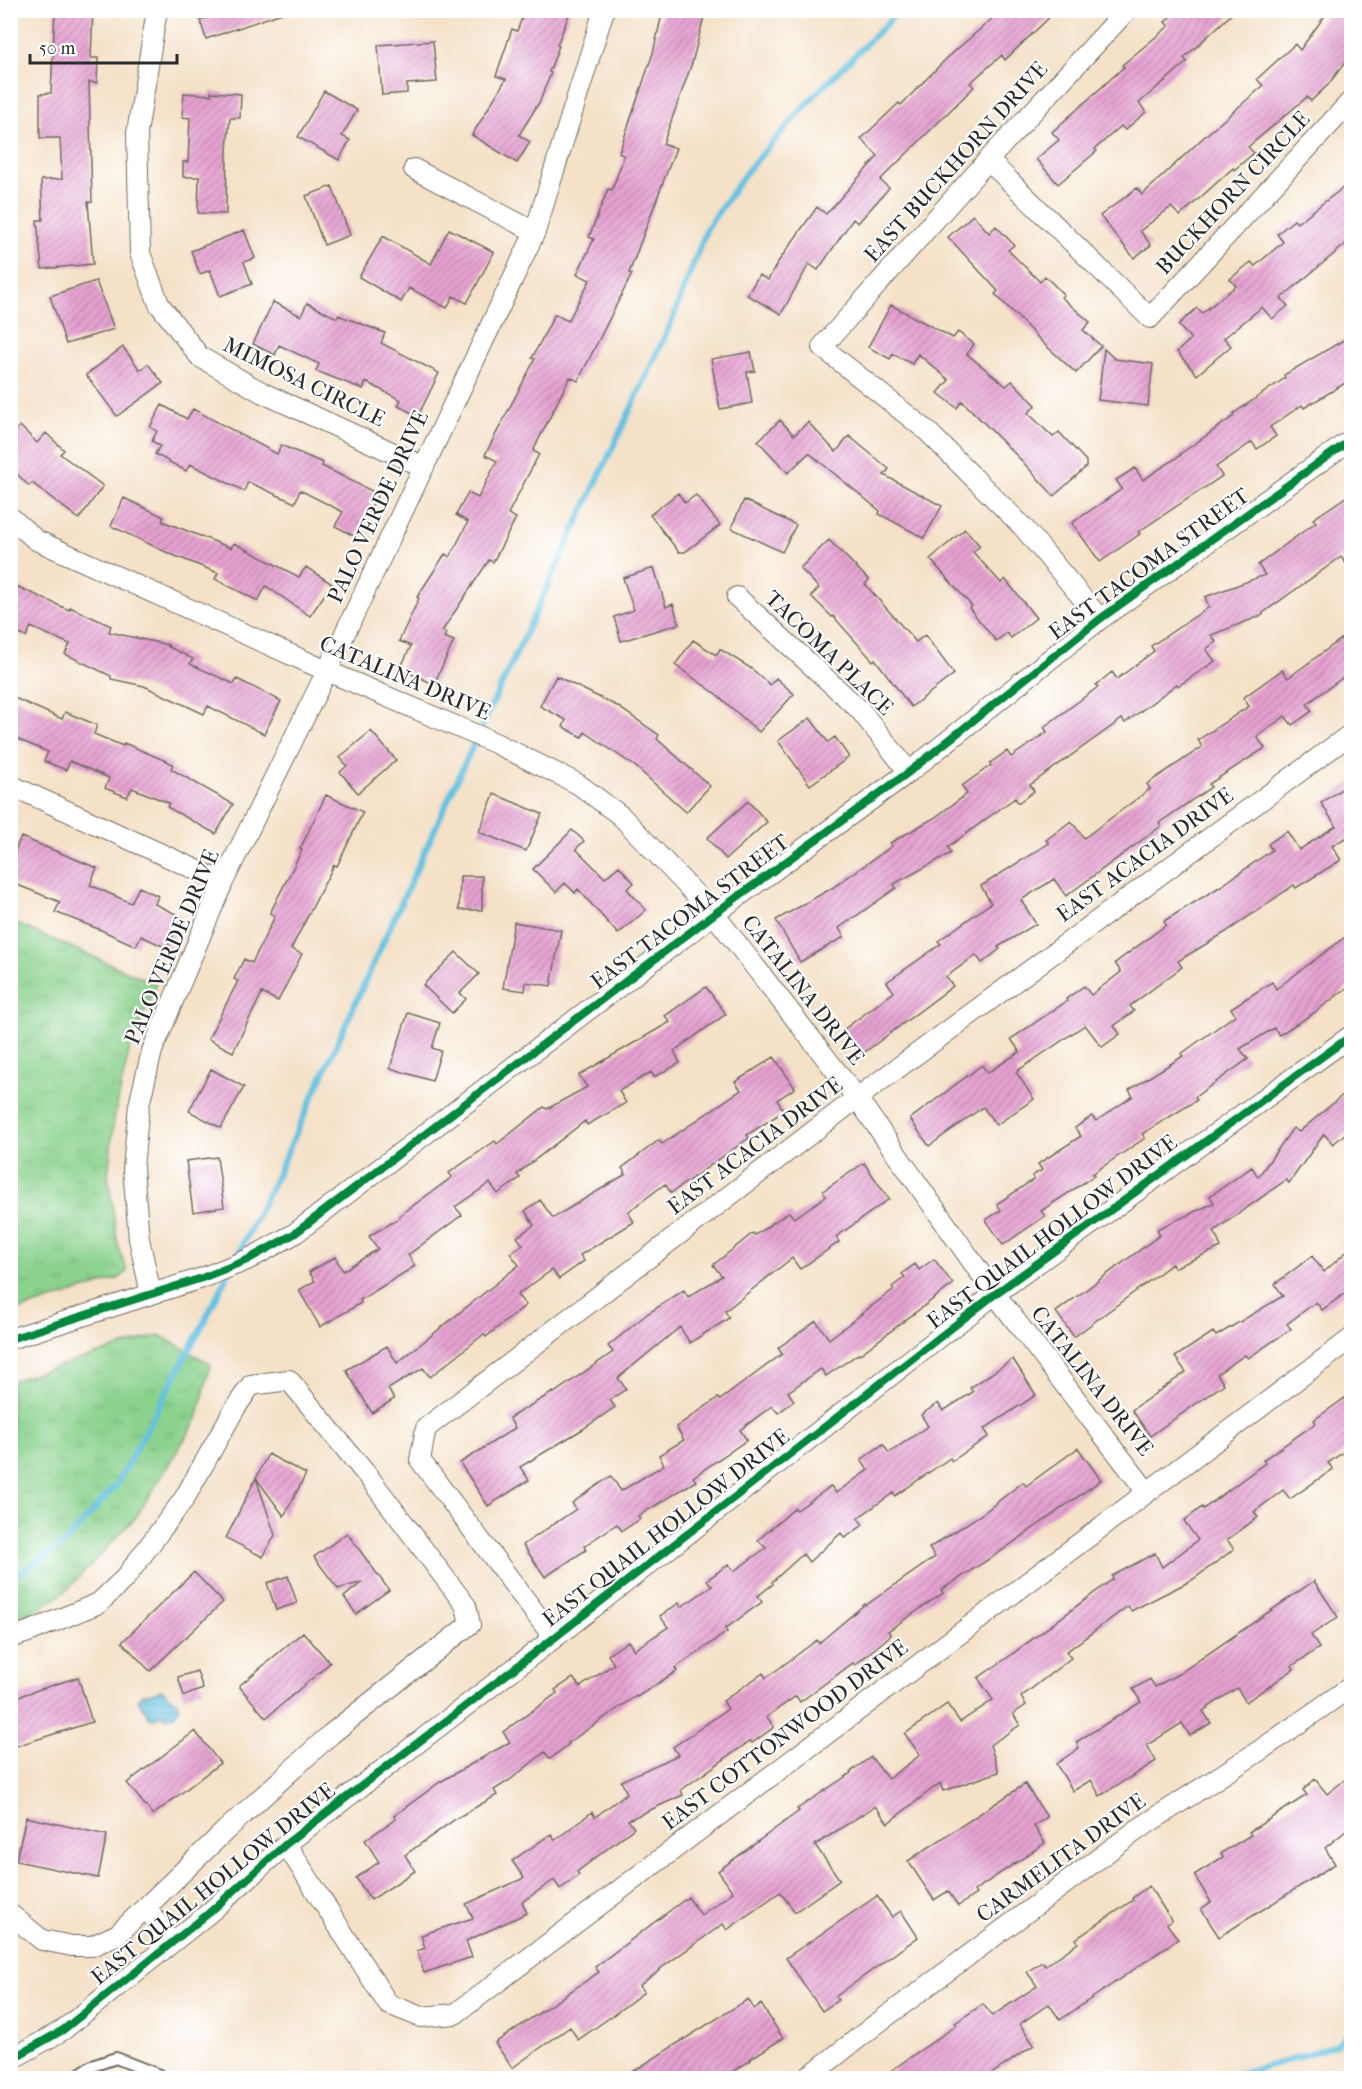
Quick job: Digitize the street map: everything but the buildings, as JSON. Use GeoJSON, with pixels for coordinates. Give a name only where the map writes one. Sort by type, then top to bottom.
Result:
{"type":"FeatureCollection","features":[{"type":"Feature","properties":{"kind":"street","name":"MIMOSA CIRCLE"},"geometry":{"type":"LineString","coordinates":[[157,10],[137,133],[140,253],[159,304],[200,357],[263,393],[424,467]]}},
{"type":"Feature","properties":{"kind":"street","name":"PALO VERDE DRIVE"},"geometry":{"type":"LineString","coordinates":[[151,1294],[139,1239],[133,1168],[139,1105],[152,1051],[223,882],[327,671],[535,231],[604,10]]}},
{"type":"Feature","properties":{"kind":"street","name":"EAST BUCKHORN DRIVE"},"geometry":{"type":"LineString","coordinates":[[1100,619],[1023,527],[926,430],[822,347],[988,160],[1127,10]]}},
{"type":"Feature","properties":{"kind":"street","name":"BUCKHORN CIRCLE"},"geometry":{"type":"LineString","coordinates":[[988,160],[1150,318],[1352,100]]}},
{"type":"Feature","properties":{"kind":"street"},"geometry":{"type":"LineString","coordinates":[[414,169],[535,231]]}},
{"type":"Feature","properties":{"kind":"street","name":"EAST TACOMA STREET"},"geometry":{"type":"LineString","coordinates":[[10,1339],[202,1278],[247,1260],[294,1234],[714,914],[909,772],[1100,619],[1352,439]]}},
{"type":"Feature","properties":{"kind":"street","name":"CATALINA DRIVE"},"geometry":{"type":"LineString","coordinates":[[10,517],[36,540],[327,671],[495,743],[578,784],[621,816],[714,914],[856,1098],[995,1294],[1147,1492]]}},
{"type":"Feature","properties":{"kind":"street","name":"TACOMA PLACE"},"geometry":{"type":"LineString","coordinates":[[737,597],[860,710],[909,772]]}},
{"type":"Feature","properties":{"kind":"street","name":"EAST ACACIA DRIVE"},"geometry":{"type":"LineString","coordinates":[[554,1638],[420,1460],[426,1428],[856,1098],[1352,733]]}},
{"type":"Feature","properties":{"kind":"street"},"geometry":{"type":"LineString","coordinates":[[10,785],[223,882]]}},
{"type":"Feature","properties":{"kind":"street","name":"EAST QUAIL HOLLOW DRIVE"},"geometry":{"type":"LineString","coordinates":[[10,2060],[63,2030],[209,1913],[286,1844],[995,1294],[1352,1035]]}},
{"type":"Feature","properties":{"kind":"street","name":"EAST COTTONWOOD DRIVE"},"geometry":{"type":"LineString","coordinates":[[286,1844],[388,2004],[421,2017],[455,2014],[1352,1338]]}},
{"type":"Feature","properties":{"kind":"street"},"geometry":{"type":"LineString","coordinates":[[10,1638],[99,1603],[125,1578],[184,1498],[234,1410],[251,1385],[289,1380],[371,1480],[466,1606],[470,1624],[331,1734],[226,1830],[118,1934],[92,1946],[72,1946],[42,1940],[10,1914]]}},
{"type":"Feature","properties":{"kind":"street","name":"CARMELITA DRIVE"},"geometry":{"type":"LineString","coordinates":[[807,2079],[884,2018],[1137,1830],[1259,1751],[1352,1686]]}},
{"type":"Feature","properties":{"kind":"street"},"geometry":{"type":"LineString","coordinates":[[146,1907],[171,1943]]}},
{"type":"Feature","properties":{"kind":"lane"},"geometry":{"type":"LineString","coordinates":[[73,2079],[92,2067],[116,2058],[159,2075],[161,2079]]}},
{"type":"Feature","properties":{"kind":"green space"},"geometry":{"type":"Polygon","coordinates":[[[10,921],[156,984],[129,1051],[114,1119],[108,1176],[118,1245],[127,1271],[120,1278],[11,1313],[10,921]]]}},
{"type":"Feature","properties":{"kind":"green space"},"geometry":{"type":"Polygon","coordinates":[[[159,1335],[211,1364],[197,1419],[136,1517],[66,1591],[26,1617],[11,1622],[11,1381],[159,1335]]]}},
{"type":"Feature","properties":{"kind":"water"},"geometry":{"type":"Polygon","coordinates":[[[162,1690],[177,1702],[179,1708],[174,1716],[167,1718],[160,1714],[156,1718],[150,1718],[138,1700],[142,1694],[162,1690]]]}},
{"type":"Feature","properties":{"kind":"waterway"},"geometry":{"type":"LineString","coordinates":[[235,1260],[278,1173],[463,767],[671,323],[707,228],[747,171],[818,92],[900,10]]}},
{"type":"Feature","properties":{"kind":"waterway"},"geometry":{"type":"LineString","coordinates":[[10,1579],[65,1543],[117,1484],[229,1272]]}},
{"type":"Feature","properties":{"kind":"waterway"},"geometry":{"type":"LineString","coordinates":[[1211,2078],[1220,2078],[1276,2064],[1336,2045],[1352,2030]]}},
{"type":"Feature","properties":{"kind":"cycle path"},"geometry":{"type":"LineString","coordinates":[[10,1339],[202,1278],[247,1260],[294,1234],[714,914],[909,772],[1100,619],[1352,439]]}},
{"type":"Feature","properties":{"kind":"cycle path"},"geometry":{"type":"LineString","coordinates":[[10,2060],[63,2030],[209,1913],[286,1844],[995,1294],[1352,1035]]}}]}
